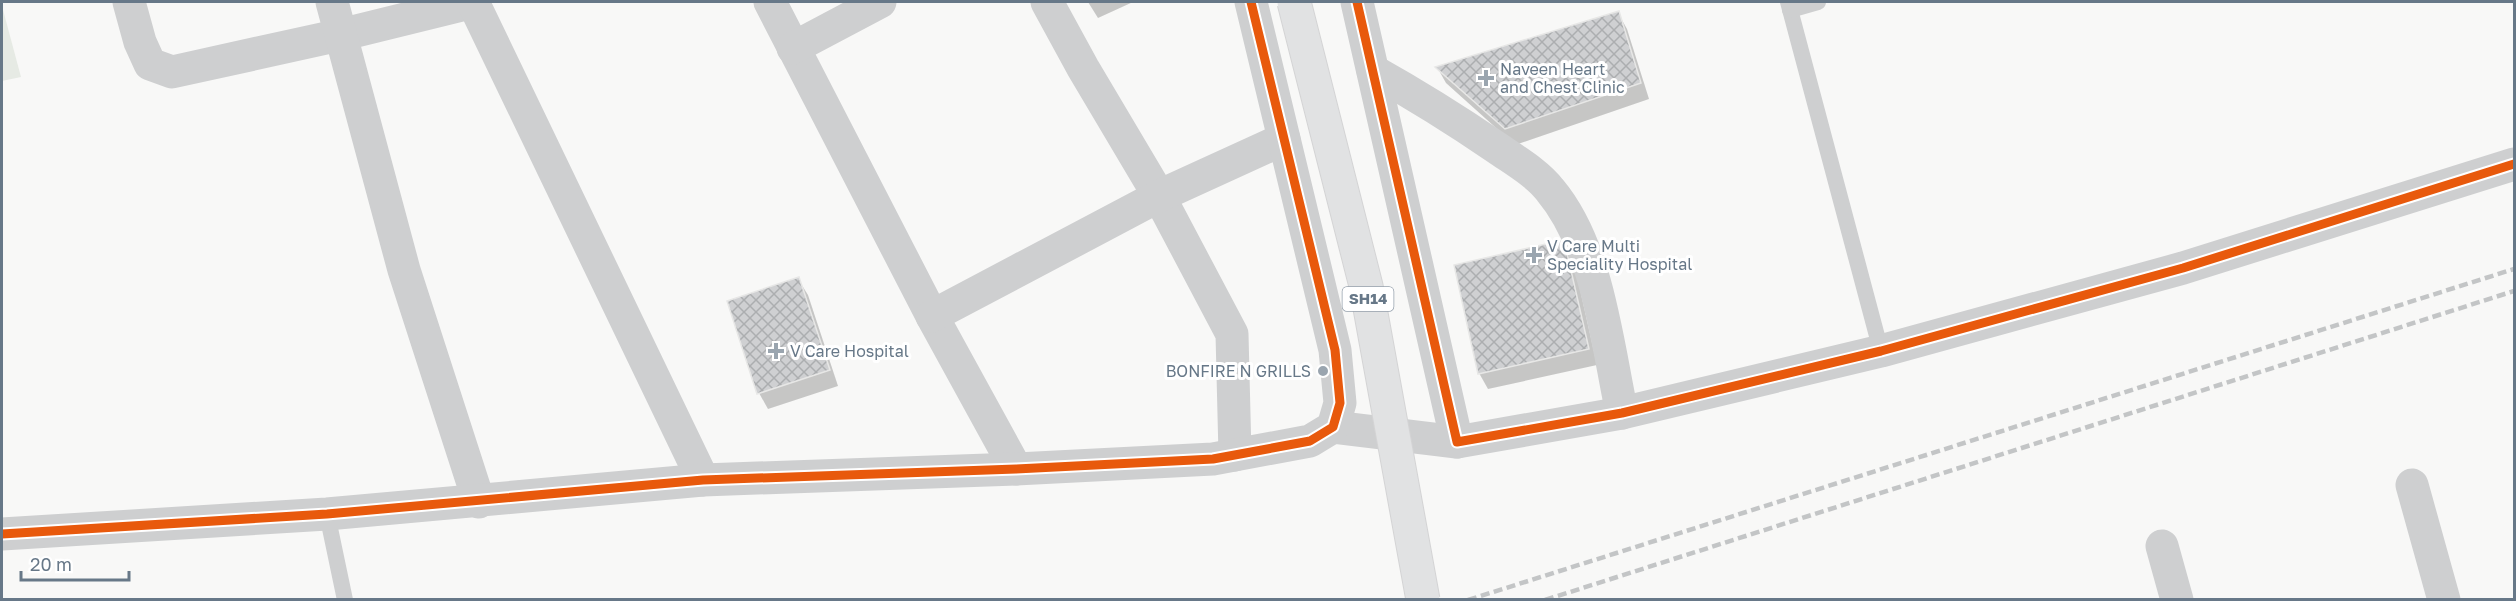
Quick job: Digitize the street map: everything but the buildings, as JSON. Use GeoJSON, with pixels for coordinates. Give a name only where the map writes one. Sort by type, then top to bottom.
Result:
{"type":"FeatureCollection","features":[{"type":"Feature","properties":{"kind":"main road","name":"SH14"},"geometry":{"type":"LineString","coordinates":[[1294,2],[1365,286],[1423,600]]}},
{"type":"Feature","properties":{"kind":"street"},"geometry":{"type":"LineString","coordinates":[[129,2],[140,42],[150,64],[172,72],[340,35],[474,2],[703,480]]}},
{"type":"Feature","properties":{"kind":"street"},"geometry":{"type":"LineString","coordinates":[[332,2],[404,270],[479,502]]}},
{"type":"Feature","properties":{"kind":"street"},"geometry":{"type":"LineString","coordinates":[[770,2],[932,316],[1016,469]]}},
{"type":"Feature","properties":{"kind":"street"},"geometry":{"type":"LineString","coordinates":[[793,48],[880,2]]}},
{"type":"Feature","properties":{"kind":"street"},"geometry":{"type":"LineString","coordinates":[[1047,2],[1083,68],[1159,196],[1232,334],[1235,455]]}},
{"type":"Feature","properties":{"kind":"street"},"geometry":{"type":"LineString","coordinates":[[2,534],[327,514],[703,480],[1201,460],[1310,441],[1332,427],[1340,403],[1335,350],[1251,2]]}},
{"type":"Feature","properties":{"kind":"street"},"geometry":{"type":"LineString","coordinates":[[1357,2],[1457,442]]}},
{"type":"Feature","properties":{"kind":"street"},"geometry":{"type":"LineString","coordinates":[[1373,71],[1436,107],[1517,162],[1550,189],[1574,228],[1593,279],[1622,413]]}},
{"type":"Feature","properties":{"kind":"street"},"geometry":{"type":"LineString","coordinates":[[932,316],[1159,196],[1284,140]]}},
{"type":"Feature","properties":{"kind":"street"},"geometry":{"type":"LineString","coordinates":[[1332,427],[1457,442],[1622,413],[1881,351],[2183,268],[2514,164]]}},
{"type":"Feature","properties":{"kind":"street"},"geometry":{"type":"LineString","coordinates":[[2412,485],[2444,600]]}},
{"type":"Feature","properties":{"kind":"street"},"geometry":{"type":"LineString","coordinates":[[2162,546],[2177,600]]}},
{"type":"Feature","properties":{"kind":"lane"},"geometry":{"type":"LineString","coordinates":[[1818,2],[1789,6],[1881,351]]}},
{"type":"Feature","properties":{"kind":"lane"},"geometry":{"type":"LineString","coordinates":[[327,514],[345,600]]}},
{"type":"Feature","properties":{"kind":"shaded area"},"geometry":{"type":"Polygon","coordinates":[[[2,6],[21,77],[2,81],[2,6]]]}},
{"type":"Feature","properties":{"kind":"railway"},"geometry":{"type":"LineString","coordinates":[[1468,600],[2514,269]]}},
{"type":"Feature","properties":{"kind":"railway"},"geometry":{"type":"LineString","coordinates":[[1545,600],[2514,291]]}},
{"type":"Feature","properties":{"kind":"cycle path"},"geometry":{"type":"LineString","coordinates":[[2,534],[327,514],[703,480],[1016,469],[1213,459],[1310,441],[1333,427],[1340,403],[1335,350],[1251,2]]}},
{"type":"Feature","properties":{"kind":"cycle path"},"geometry":{"type":"LineString","coordinates":[[1357,2],[1457,442],[1622,413],[1881,351],[2183,268],[2514,164]]}},
{"type":"Feature","properties":{"kind":"place","name":"Naveen Heart and Chest Clinic"},"geometry":{"type":"Point","coordinates":[1486,78]}},
{"type":"Feature","properties":{"kind":"place","name":"V Care Multi Speciality Hospital"},"geometry":{"type":"Point","coordinates":[1534,255]}},
{"type":"Feature","properties":{"kind":"place","name":"V Care Hospital"},"geometry":{"type":"Point","coordinates":[776,351]}},
{"type":"Feature","properties":{"kind":"place","name":"BONFIRE N GRILLS"},"geometry":{"type":"Point","coordinates":[1323,371]}}]}
